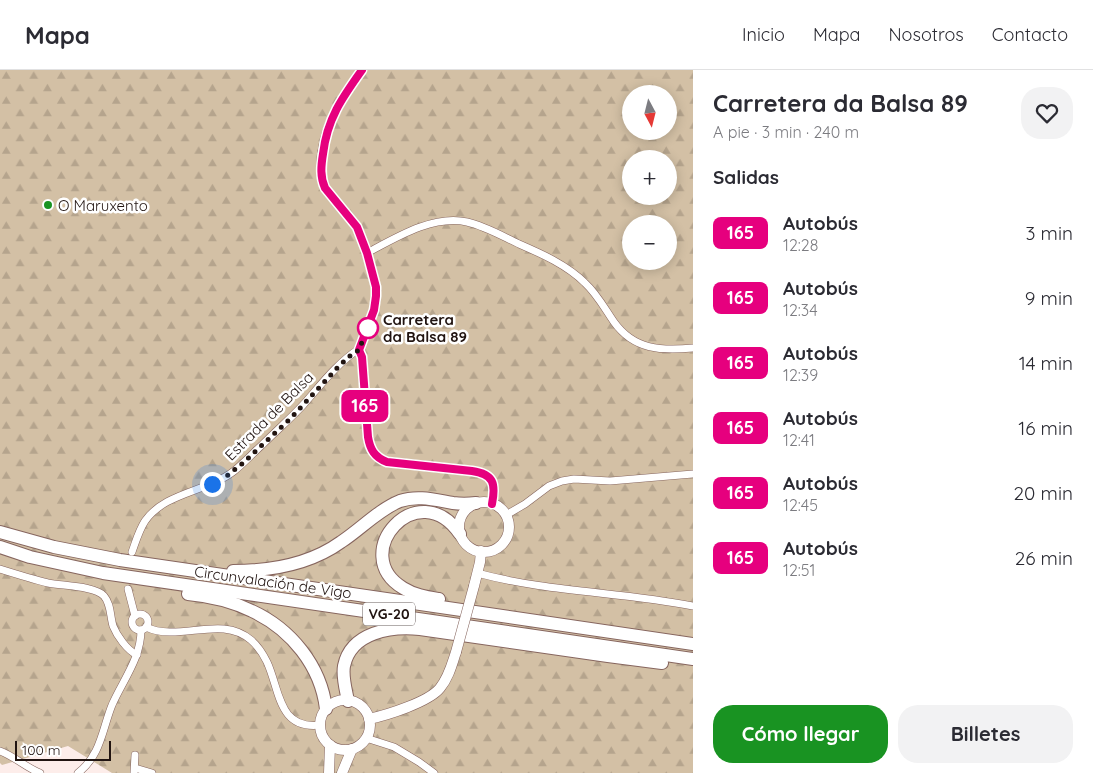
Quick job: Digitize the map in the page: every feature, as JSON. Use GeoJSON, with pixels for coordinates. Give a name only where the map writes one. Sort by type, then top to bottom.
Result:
{"type":"FeatureCollection","features":[{"type":"Feature","properties":{"kind":"highway"},"geometry":{"type":"LineString","coordinates":[[207,574],[223,570],[248,571],[276,568],[311,559],[341,543],[376,515],[401,501],[429,498],[462,504],[476,503]]}},
{"type":"Feature","properties":{"kind":"highway"},"geometry":{"type":"LineString","coordinates":[[460,534],[454,526],[439,515],[421,512],[405,517],[391,528],[385,541],[382,554],[386,570],[394,582],[412,593],[523,614],[544,622]]}},
{"type":"Feature","properties":{"kind":"highway","name":"Circunvalación de Vigo"},"geometry":{"type":"LineString","coordinates":[[0,532],[82,554],[207,574],[693,644]]}},
{"type":"Feature","properties":{"kind":"highway","name":"Circunvalación de Vigo"},"geometry":{"type":"LineString","coordinates":[[0,547],[30,557],[84,570],[693,658]]}},
{"type":"Feature","properties":{"kind":"highway"},"geometry":{"type":"LineString","coordinates":[[84,570],[98,577],[193,594],[232,604],[252,611],[268,620],[294,641],[304,652],[318,678],[324,694],[326,709]]}},
{"type":"Feature","properties":{"kind":"highway"},"geometry":{"type":"LineString","coordinates":[[348,701],[344,670],[350,652],[357,644],[372,634],[398,628],[420,629],[608,656],[693,666]]}},
{"type":"Feature","properties":{"kind":"main road"},"geometry":{"type":"LineString","coordinates":[[476,503],[492,504],[500,508],[506,515],[508,520],[507,534],[503,542],[491,550],[475,550],[466,544],[460,534],[459,523],[466,509],[476,503]]}},
{"type":"Feature","properties":{"kind":"main road"},"geometry":{"type":"LineString","coordinates":[[369,720],[431,696],[446,679],[452,667],[474,586],[481,551]]}},
{"type":"Feature","properties":{"kind":"main road"},"geometry":{"type":"LineString","coordinates":[[340,701],[348,701],[362,707],[370,726],[366,738],[358,746],[352,749],[340,750],[330,744],[322,734],[320,726],[326,709],[340,701]]}},
{"type":"Feature","properties":{"kind":"main road"},"geometry":{"type":"LineString","coordinates":[[329,773],[330,744]]}},
{"type":"Feature","properties":{"kind":"main road"},"geometry":{"type":"LineString","coordinates":[[342,773],[352,749]]}},
{"type":"Feature","properties":{"kind":"street"},"geometry":{"type":"LineString","coordinates":[[362,70],[340,102],[330,122],[325,138],[321,181],[357,227],[367,253],[376,287],[374,310],[359,350],[362,357],[368,437],[371,450],[382,460],[393,463],[485,474],[489,476],[493,483],[492,504]]}},
{"type":"Feature","properties":{"kind":"street"},"geometry":{"type":"LineString","coordinates":[[367,253],[415,229],[434,222],[457,220],[477,225],[527,248],[574,273],[596,294],[622,332],[634,341],[646,346],[662,349],[693,348]]}},
{"type":"Feature","properties":{"kind":"street","name":"Estrada de Balsa"},"geometry":{"type":"LineString","coordinates":[[132,552],[139,532],[153,512],[168,502],[212,484],[234,471],[291,418],[339,366],[359,350]]}},
{"type":"Feature","properties":{"kind":"street"},"geometry":{"type":"LineString","coordinates":[[506,515],[525,504],[549,486],[562,480],[610,481],[693,474]]}},
{"type":"Feature","properties":{"kind":"street"},"geometry":{"type":"LineString","coordinates":[[0,569],[49,583],[98,591],[105,597],[116,632],[131,651],[137,655]]}},
{"type":"Feature","properties":{"kind":"street"},"geometry":{"type":"LineString","coordinates":[[477,572],[520,582],[693,606]]}},
{"type":"Feature","properties":{"kind":"street"},"geometry":{"type":"LineString","coordinates":[[128,589],[135,616],[132,625],[136,629],[159,632],[227,630],[239,633],[250,639],[264,656],[281,702],[291,718],[300,724],[320,726]]}},
{"type":"Feature","properties":{"kind":"street"},"geometry":{"type":"LineString","coordinates":[[78,773],[87,765],[99,746],[112,706],[137,655],[144,629],[148,622],[146,617],[141,615],[135,616]]}},
{"type":"Feature","properties":{"kind":"street"},"geometry":{"type":"LineString","coordinates":[[366,738],[394,747],[434,773]]}},
{"type":"Feature","properties":{"kind":"street"},"geometry":{"type":"LineString","coordinates":[[0,751],[40,773]]}},
{"type":"Feature","properties":{"kind":"street"},"geometry":{"type":"LineString","coordinates":[[135,755],[134,771],[152,773]]}},
{"type":"Feature","properties":{"kind":"green space"},"geometry":{"type":"Polygon","coordinates":[[[0,70],[693,70],[693,773],[112,773],[68,746],[2,765],[0,763],[0,70]]]}},
{"type":"Feature","properties":{"kind":"bus line","name":"165"},"geometry":{"type":"LineString","coordinates":[[362,70],[340,102],[330,122],[325,138],[321,181],[357,227],[367,253],[376,287],[374,310],[359,350],[362,357],[368,437],[371,450],[378,458],[387,462],[481,472],[492,480],[494,491],[492,504]]}},
{"type":"Feature","properties":{"kind":"place","name":"O Maruxento"},"geometry":{"type":"Point","coordinates":[48,205]}},
{"type":"Feature","properties":{"kind":"place","name":"Carretera da Balsa 89"},"geometry":{"type":"Point","coordinates":[368,328]}},
{"type":"Feature","properties":{"kind":"route"},"geometry":{"type":"LineString","coordinates":[[212,484],[234,471],[291,418],[339,366],[359,350],[369,324],[368,328]]}}]}
